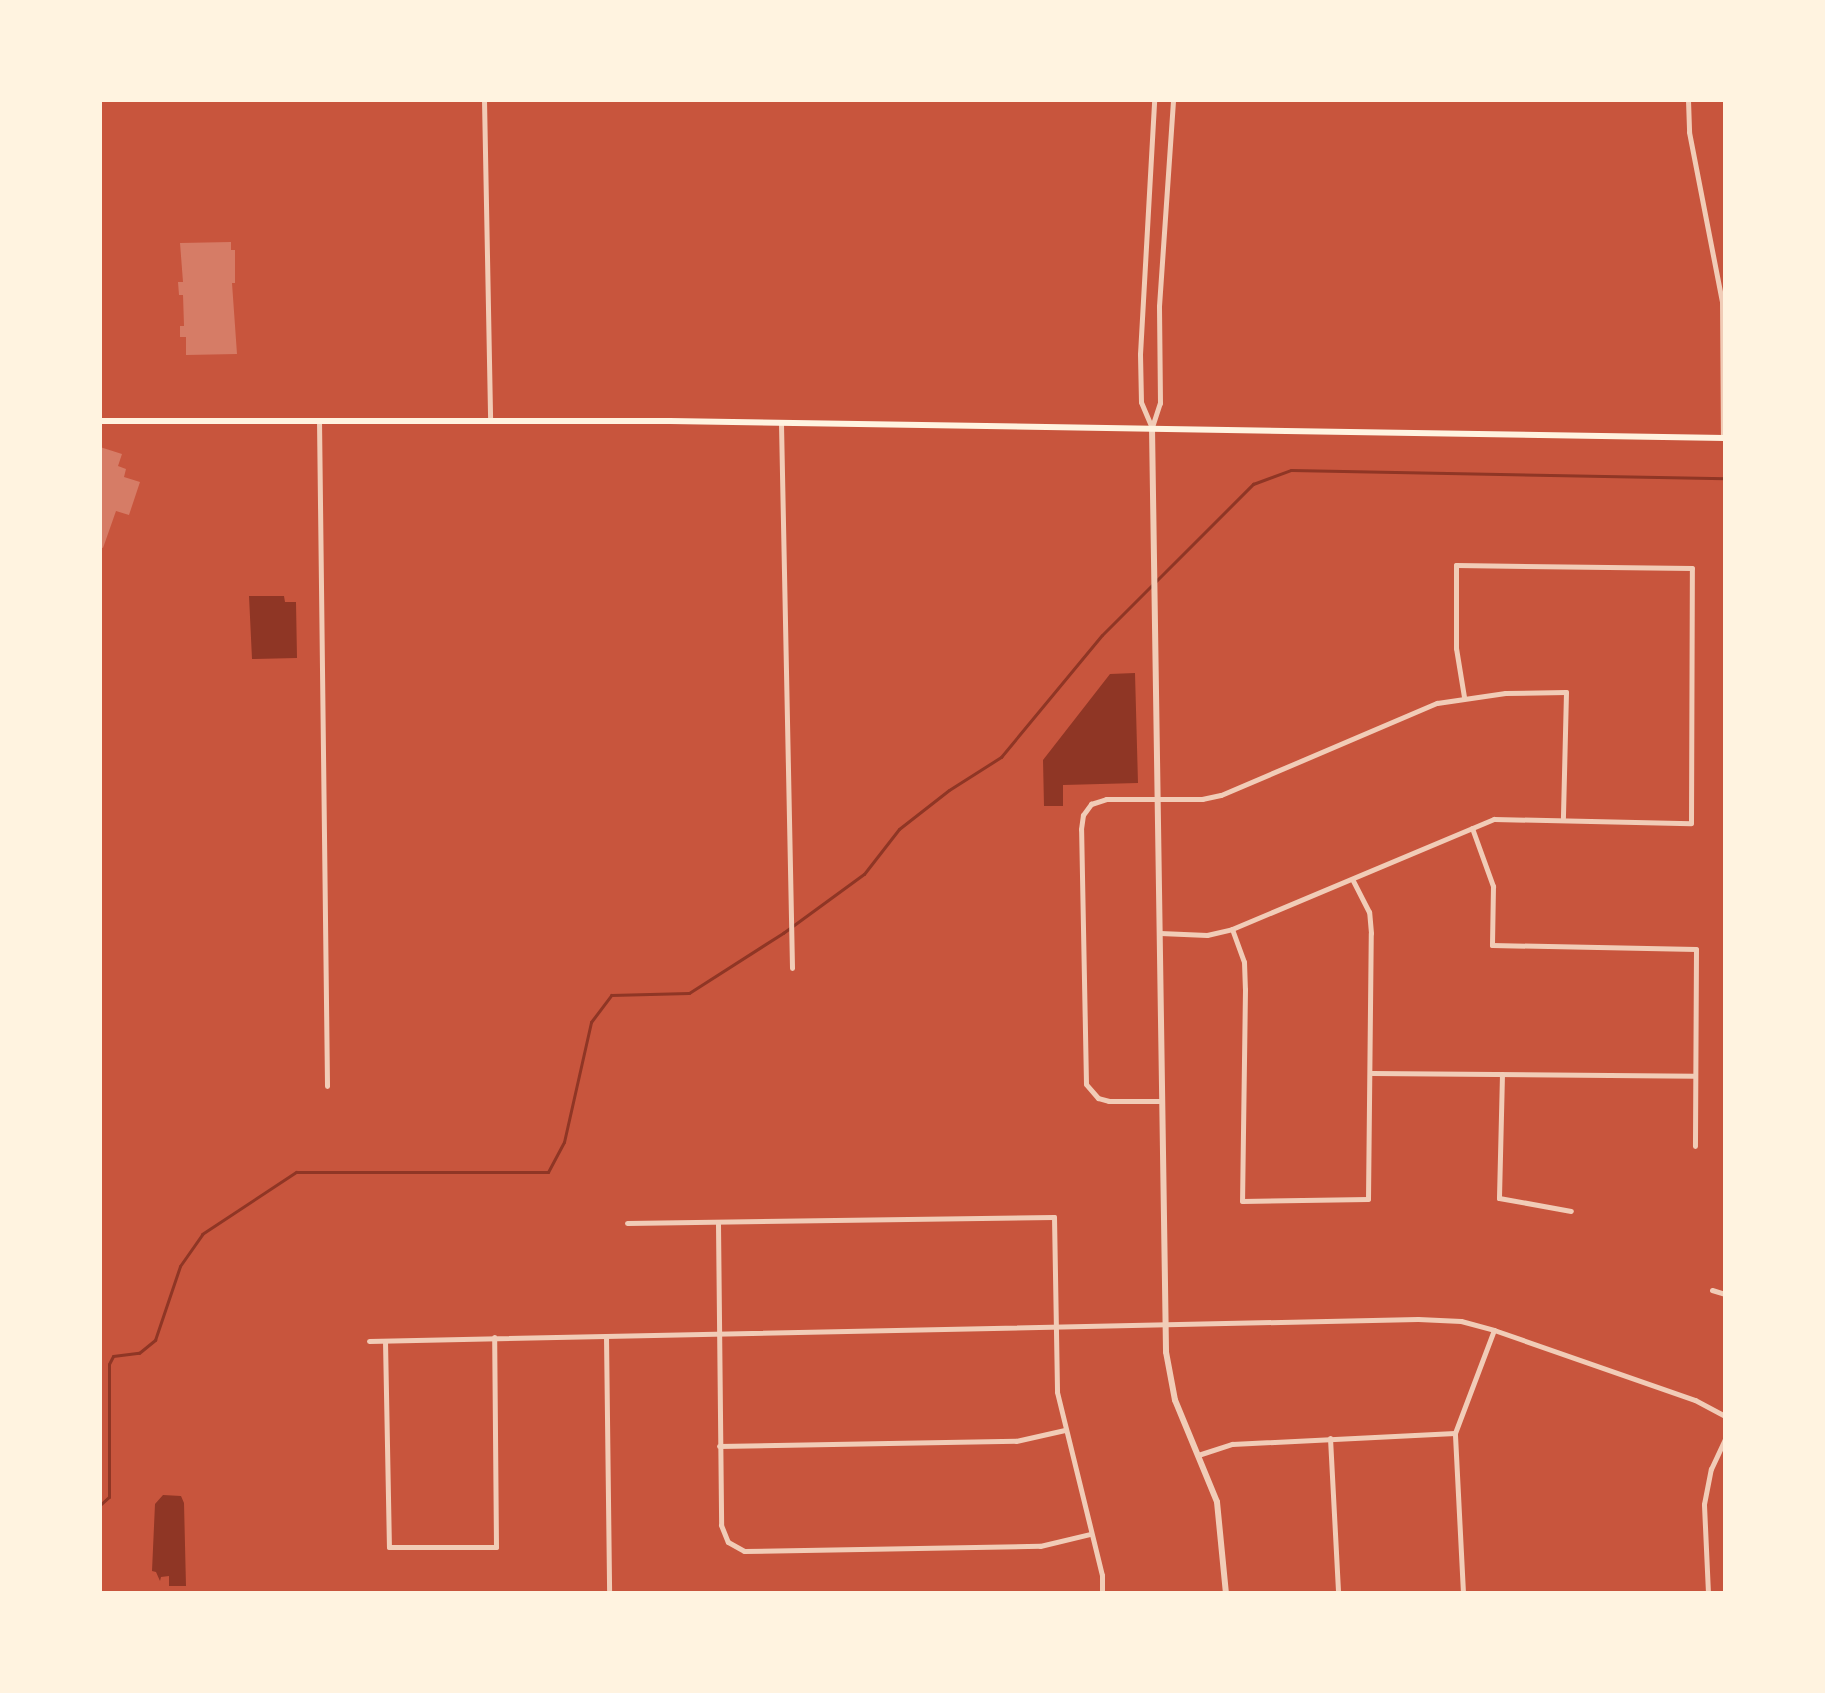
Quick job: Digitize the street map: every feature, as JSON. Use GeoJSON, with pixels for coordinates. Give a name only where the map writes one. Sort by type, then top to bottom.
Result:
{"type":"FeatureCollection","features":[{"type":"Feature","properties":{"kind":"main road"},"geometry":{"type":"LineString","coordinates":[[100,421],[490,420],[1724,438]]}},
{"type":"Feature","properties":{"kind":"street"},"geometry":{"type":"LineString","coordinates":[[484,100],[490,420]]}},
{"type":"Feature","properties":{"kind":"street"},"geometry":{"type":"LineString","coordinates":[[1152,428],[1141,402],[1140,354],[1154,100]]}},
{"type":"Feature","properties":{"kind":"street"},"geometry":{"type":"LineString","coordinates":[[1173,100],[1159,306],[1160,403],[1152,428],[1165,1323],[1171,1384],[1219,1513],[1226,1593]]}},
{"type":"Feature","properties":{"kind":"street"},"geometry":{"type":"LineString","coordinates":[[1688,100],[1689,132],[1722,301],[1724,438]]}},
{"type":"Feature","properties":{"kind":"street"},"geometry":{"type":"LineString","coordinates":[[319,420],[327,1086]]}},
{"type":"Feature","properties":{"kind":"street"},"geometry":{"type":"LineString","coordinates":[[781,424],[792,968]]}},
{"type":"Feature","properties":{"kind":"street"},"geometry":{"type":"LineString","coordinates":[[1160,933],[1207,935],[1232,929],[1494,819],[1563,818],[1691,823],[1692,568],[1456,565],[1456,648],[1464,697]]}},
{"type":"Feature","properties":{"kind":"street"},"geometry":{"type":"LineString","coordinates":[[1161,1101],[1109,1101],[1098,1098],[1086,1084],[1081,822],[1091,804],[1106,799],[1202,799],[1238,789],[1437,703],[1464,697],[1566,692],[1563,818]]}},
{"type":"Feature","properties":{"kind":"street"},"geometry":{"type":"LineString","coordinates":[[1472,828],[1493,886],[1492,945],[1696,949],[1695,1146]]}},
{"type":"Feature","properties":{"kind":"street"},"geometry":{"type":"LineString","coordinates":[[1232,929],[1244,962],[1245,989],[1242,1201],[1368,1199],[1372,1073],[1371,933],[1369,912],[1352,879]]}},
{"type":"Feature","properties":{"kind":"street"},"geometry":{"type":"LineString","coordinates":[[1372,1073],[1695,1076]]}},
{"type":"Feature","properties":{"kind":"street"},"geometry":{"type":"LineString","coordinates":[[1502,1074],[1499,1198],[1571,1211]]}},
{"type":"Feature","properties":{"kind":"street"},"geometry":{"type":"LineString","coordinates":[[627,1223],[1054,1217],[1054,1368],[1065,1430],[1102,1575],[1102,1593]]}},
{"type":"Feature","properties":{"kind":"street"},"geometry":{"type":"LineString","coordinates":[[718,1224],[719,1446],[723,1534],[728,1542],[744,1551],[1040,1546],[1090,1534]]}},
{"type":"Feature","properties":{"kind":"street"},"geometry":{"type":"LineString","coordinates":[[1712,1290],[1725,1294]]}},
{"type":"Feature","properties":{"kind":"street"},"geometry":{"type":"LineString","coordinates":[[369,1341],[1055,1329],[1165,1323],[1461,1321],[1695,1400],[1725,1416]]}},
{"type":"Feature","properties":{"kind":"street"},"geometry":{"type":"LineString","coordinates":[[1463,1593],[1455,1433],[1494,1330]]}},
{"type":"Feature","properties":{"kind":"street"},"geometry":{"type":"LineString","coordinates":[[606,1336],[609,1593]]}},
{"type":"Feature","properties":{"kind":"street"},"geometry":{"type":"LineString","coordinates":[[385,1341],[389,1547],[496,1547],[494,1337]]}},
{"type":"Feature","properties":{"kind":"street"},"geometry":{"type":"LineString","coordinates":[[719,1446],[1016,1441],[1065,1430]]}},
{"type":"Feature","properties":{"kind":"street"},"geometry":{"type":"LineString","coordinates":[[1198,1455],[1232,1444],[1455,1433]]}},
{"type":"Feature","properties":{"kind":"street"},"geometry":{"type":"LineString","coordinates":[[1330,1438],[1338,1593]]}},
{"type":"Feature","properties":{"kind":"street"},"geometry":{"type":"LineString","coordinates":[[1708,1593],[1704,1504],[1711,1469],[1725,1439]]}},
{"type":"Feature","properties":{"kind":"shaded area"},"geometry":{"type":"Polygon","coordinates":[[[249,596],[284,596],[285,602],[296,602],[297,658],[252,659],[249,596]]]}},
{"type":"Feature","properties":{"kind":"shaded area"},"geometry":{"type":"Polygon","coordinates":[[[1135,673],[1138,783],[1063,785],[1063,806],[1044,806],[1043,760],[1110,674],[1135,673]]]}},
{"type":"Feature","properties":{"kind":"shaded area"},"geometry":{"type":"Polygon","coordinates":[[[163,1495],[181,1496],[184,1503],[186,1586],[169,1586],[169,1576],[161,1577],[160,1581],[156,1572],[152,1571],[155,1504],[163,1495]]]}},
{"type":"Feature","properties":{"kind":"building"},"geometry":{"type":"Polygon","coordinates":[[[231,242],[231,250],[235,250],[235,283],[232,283],[237,354],[186,355],[186,337],[180,337],[180,326],[184,326],[183,295],[179,295],[178,282],[183,282],[180,243],[231,242]]]}},
{"type":"Feature","properties":{"kind":"building"},"geometry":{"type":"Polygon","coordinates":[[[100,447],[122,454],[118,466],[126,469],[124,477],[140,482],[129,515],[116,511],[103,548],[100,547],[100,447]]]}},
{"type":"Feature","properties":{"kind":"waterway"},"geometry":{"type":"LineString","coordinates":[[100,1505],[109,1497],[109,1364],[113,1356],[139,1353],[155,1340],[180,1266],[202,1234],[296,1172],[548,1172],[564,1142],[591,1022],[611,995],[689,993],[783,933],[864,874],[899,829],[949,790],[1001,757],[1102,635],[1253,484],[1291,470],[1725,478]]}}]}
